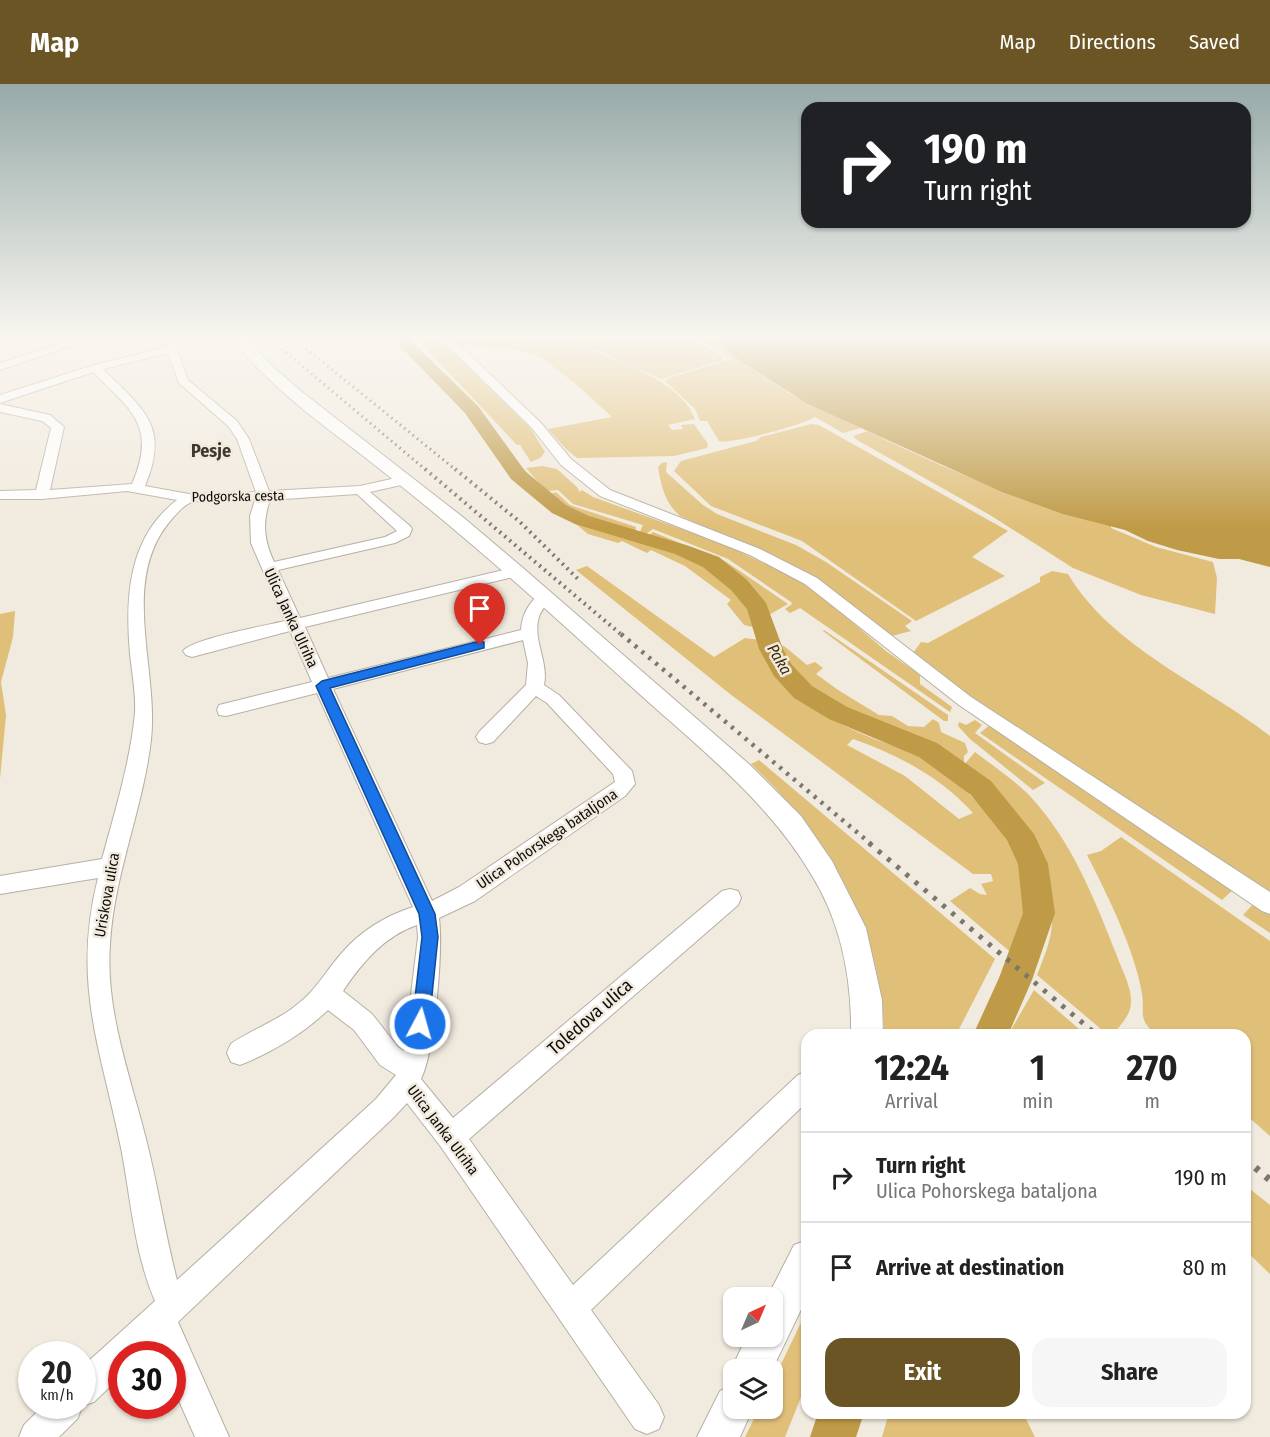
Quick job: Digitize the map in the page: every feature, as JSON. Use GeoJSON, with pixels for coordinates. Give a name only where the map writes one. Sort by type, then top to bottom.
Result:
{"type":"FeatureCollection","features":[{"type":"Feature","properties":{"kind":"main road"},"geometry":{"type":"LineString","coordinates":[[307,401],[545,597],[741,771],[792,823],[823,868],[852,928],[867,1000],[867,1029]]}},
{"type":"Feature","properties":{"kind":"main road"},"geometry":{"type":"LineString","coordinates":[[783,1305],[801,1270]]}},
{"type":"Feature","properties":{"kind":"main road"},"geometry":{"type":"LineString","coordinates":[[718,1437],[727,1419]]}},
{"type":"Feature","properties":{"kind":"street"},"geometry":{"type":"LineString","coordinates":[[127,401],[140,414],[149,431],[150,457],[137,488]]}},
{"type":"Feature","properties":{"kind":"street"},"geometry":{"type":"LineString","coordinates":[[206,401],[237,429],[258,476],[264,496]]}},
{"type":"Feature","properties":{"kind":"street"},"geometry":{"type":"LineString","coordinates":[[511,401],[536,425],[566,462],[605,493],[755,552],[811,581],[964,701],[1270,904]]}},
{"type":"Feature","properties":{"kind":"street"},"geometry":{"type":"LineString","coordinates":[[0,408],[46,418],[58,427],[42,495]]}},
{"type":"Feature","properties":{"kind":"street","name":"Podgorska cesta"},"geometry":{"type":"LineString","coordinates":[[0,495],[42,495],[107,488],[137,488],[189,498],[264,496],[360,490],[405,480]]}},
{"type":"Feature","properties":{"kind":"street"},"geometry":{"type":"LineString","coordinates":[[268,568],[390,540],[404,533],[405,529],[360,490]]}},
{"type":"Feature","properties":{"kind":"street","name":"Ulica Janka Ulriha"},"geometry":{"type":"LineString","coordinates":[[264,496],[256,529],[258,543],[427,914],[430,937],[418,1046],[409,1077],[411,1088],[451,1137],[648,1417]]}},
{"type":"Feature","properties":{"kind":"street","name":"Uriskova ulica"},"geometry":{"type":"LineString","coordinates":[[189,498],[173,507],[159,525],[138,575],[136,623],[145,708],[140,752],[103,900],[98,947],[99,1002],[119,1094],[133,1141],[156,1260],[168,1294],[168,1312],[212,1437]]}},
{"type":"Feature","properties":{"kind":"street"},"geometry":{"type":"LineString","coordinates":[[192,651],[216,643],[516,572]]}},
{"type":"Feature","properties":{"kind":"street"},"geometry":{"type":"LineString","coordinates":[[486,737],[535,687],[539,670],[527,634],[532,613],[545,597]]}},
{"type":"Feature","properties":{"kind":"street"},"geometry":{"type":"LineString","coordinates":[[226,710],[527,634]]}},
{"type":"Feature","properties":{"kind":"street","name":"Ulica Pohorskega bataljona"},"geometry":{"type":"LineString","coordinates":[[427,914],[466,894],[625,784],[622,771],[554,699],[535,687]]}},
{"type":"Feature","properties":{"kind":"street"},"geometry":{"type":"LineString","coordinates":[[0,885],[111,867]]}},
{"type":"Feature","properties":{"kind":"street","name":"Toledova ulica"},"geometry":{"type":"LineString","coordinates":[[451,1137],[730,898]]}},
{"type":"Feature","properties":{"kind":"street"},"geometry":{"type":"LineString","coordinates":[[240,1053],[285,1029],[314,1008],[327,994],[338,976],[370,941],[403,920],[427,914]]}},
{"type":"Feature","properties":{"kind":"street"},"geometry":{"type":"LineString","coordinates":[[96,1377],[385,1108],[409,1077],[389,1056],[363,1022],[327,994]]}},
{"type":"Feature","properties":{"kind":"street"},"geometry":{"type":"LineString","coordinates":[[571,1308],[801,1090]]}},
{"type":"Feature","properties":{"kind":"street"},"geometry":{"type":"LineString","coordinates":[[36,1437],[53,1419]]}},
{"type":"Feature","properties":{"kind":"shaded area"},"geometry":{"type":"Polygon","coordinates":[[[476,401],[503,401],[531,429],[545,452],[540,458],[531,462],[520,445],[517,445],[476,401]]]}},
{"type":"Feature","properties":{"kind":"shaded area"},"geometry":{"type":"Polygon","coordinates":[[[595,401],[684,401],[695,419],[668,425],[672,430],[683,429],[681,425],[694,424],[708,444],[707,448],[674,456],[577,458],[548,429],[612,417],[595,401]]]}},
{"type":"Feature","properties":{"kind":"shaded area"},"geometry":{"type":"Polygon","coordinates":[[[687,401],[805,401],[861,428],[843,433],[815,417],[768,433],[737,440],[719,441],[707,421],[700,421],[695,409],[687,401]]]}},
{"type":"Feature","properties":{"kind":"shaded area"},"geometry":{"type":"Polygon","coordinates":[[[803,401],[1270,401],[1270,567],[1239,559],[1219,559],[1177,550],[1148,541],[1125,530],[1063,514],[1002,492],[803,401]]]}},
{"type":"Feature","properties":{"kind":"shaded area"},"geometry":{"type":"Polygon","coordinates":[[[811,424],[819,425],[1008,531],[972,557],[1005,576],[916,621],[802,541],[711,506],[674,471],[681,461],[811,424]]]}},
{"type":"Feature","properties":{"kind":"shaded area"},"geometry":{"type":"Polygon","coordinates":[[[867,431],[957,472],[1017,496],[1111,526],[1111,528],[1156,547],[1213,562],[1217,578],[1215,614],[1141,595],[1073,568],[990,515],[853,436],[867,431]]]}},
{"type":"Feature","properties":{"kind":"shaded area"},"geometry":{"type":"Polygon","coordinates":[[[667,462],[666,472],[703,505],[717,514],[796,545],[826,562],[912,621],[905,626],[911,631],[892,636],[799,568],[680,516],[664,494],[658,467],[667,462]]]}},
{"type":"Feature","properties":{"kind":"shaded area"},"geometry":{"type":"Polygon","coordinates":[[[542,466],[557,469],[578,488],[579,492],[582,490],[593,497],[728,546],[796,579],[825,599],[886,651],[920,675],[920,684],[952,707],[950,712],[800,608],[790,613],[785,609],[792,604],[791,602],[728,559],[653,529],[646,534],[640,532],[643,525],[573,504],[558,490],[546,491],[526,468],[542,466]]]}},
{"type":"Feature","properties":{"kind":"shaded area"},"geometry":{"type":"Polygon","coordinates":[[[518,468],[523,468],[547,495],[556,492],[570,505],[636,527],[635,533],[570,511],[540,492],[527,481],[518,468]]]}},
{"type":"Feature","properties":{"kind":"shaded area"},"geometry":{"type":"Polygon","coordinates":[[[571,520],[658,546],[701,563],[736,589],[749,607],[757,628],[744,625],[727,604],[731,600],[685,566],[651,550],[647,553],[622,541],[618,543],[588,534],[571,520]]]}},
{"type":"Feature","properties":{"kind":"shaded area"},"geometry":{"type":"Polygon","coordinates":[[[653,532],[725,561],[788,604],[767,616],[763,606],[752,592],[729,571],[690,550],[646,537],[653,532]]]}},
{"type":"Feature","properties":{"kind":"shaded area"},"geometry":{"type":"Polygon","coordinates":[[[587,566],[714,657],[745,638],[760,640],[777,672],[800,697],[813,707],[860,733],[911,752],[951,774],[1009,832],[1023,865],[1026,902],[1020,938],[1014,955],[950,901],[970,888],[987,895],[981,884],[993,881],[991,874],[973,874],[730,694],[576,570],[587,566]],[[853,739],[847,745],[905,776],[959,819],[973,813],[961,800],[918,768],[853,739]]]}},
{"type":"Feature","properties":{"kind":"shaded area"},"geometry":{"type":"Polygon","coordinates":[[[1052,571],[1068,574],[1086,600],[1134,644],[1270,736],[1270,890],[1265,894],[931,670],[913,653],[921,642],[928,643],[1040,582],[1040,577],[1052,571]]]}},
{"type":"Feature","properties":{"kind":"shaded area"},"geometry":{"type":"Polygon","coordinates":[[[15,611],[13,637],[1,682],[6,715],[0,779],[0,614],[15,611]]]}},
{"type":"Feature","properties":{"kind":"shaded area"},"geometry":{"type":"Polygon","coordinates":[[[824,630],[948,715],[948,721],[944,721],[824,630]]]}},
{"type":"Feature","properties":{"kind":"shaded area"},"geometry":{"type":"Polygon","coordinates":[[[775,644],[784,646],[807,665],[815,662],[823,668],[816,674],[879,715],[892,716],[908,726],[924,727],[933,719],[939,723],[941,732],[965,743],[968,752],[964,756],[964,764],[922,739],[849,712],[817,696],[797,678],[775,644]]]}},
{"type":"Feature","properties":{"kind":"shaded area"},"geometry":{"type":"Polygon","coordinates":[[[975,720],[982,725],[975,733],[1045,783],[1033,790],[970,739],[958,726],[959,722],[966,725],[975,720]]]}},
{"type":"Feature","properties":{"kind":"shaded area"},"geometry":{"type":"Polygon","coordinates":[[[992,723],[1235,888],[1222,900],[980,733],[992,723]]]}},
{"type":"Feature","properties":{"kind":"shaded area"},"geometry":{"type":"Polygon","coordinates":[[[975,752],[1010,778],[1044,813],[1070,851],[1108,934],[1131,996],[1129,1013],[1117,1029],[1101,1029],[1037,975],[1048,947],[1052,924],[1044,871],[1026,831],[1013,813],[998,796],[962,767],[975,752]]]}},
{"type":"Feature","properties":{"kind":"shaded area"},"geometry":{"type":"Polygon","coordinates":[[[759,760],[995,959],[959,1029],[884,1029],[881,996],[873,958],[862,921],[846,886],[804,821],[751,764],[759,760]]]}},
{"type":"Feature","properties":{"kind":"shaded area"},"geometry":{"type":"Polygon","coordinates":[[[1121,837],[1270,941],[1270,1136],[1251,1119],[1251,1029],[1150,1029],[1144,1021],[1142,994],[1127,941],[1087,855],[1101,851],[1121,837]]]}},
{"type":"Feature","properties":{"kind":"shaded area"},"geometry":{"type":"Polygon","coordinates":[[[1256,901],[1270,911],[1270,933],[1243,915],[1256,901]]]}},
{"type":"Feature","properties":{"kind":"shaded area"},"geometry":{"type":"Polygon","coordinates":[[[1034,990],[1079,1029],[1011,1029],[1034,990]]]}},
{"type":"Feature","properties":{"kind":"shaded area"},"geometry":{"type":"Polygon","coordinates":[[[1251,1190],[1270,1205],[1270,1274],[1251,1256],[1251,1190]]]}},
{"type":"Feature","properties":{"kind":"shaded area"},"geometry":{"type":"Polygon","coordinates":[[[801,1323],[801,1397],[785,1437],[745,1437],[754,1419],[783,1419],[783,1360],[801,1323]]]}},
{"type":"Feature","properties":{"kind":"shaded area"},"geometry":{"type":"Polygon","coordinates":[[[887,1419],[1026,1419],[1035,1437],[882,1437],[887,1419]]]}},
{"type":"Feature","properties":{"kind":"waterway","name":"Paka"},"geometry":{"type":"LineString","coordinates":[[463,401],[472,410],[518,475],[559,509],[582,520],[682,550],[711,562],[739,585],[758,608],[771,649],[783,670],[803,692],[838,713],[928,750],[981,788],[1019,834],[1033,864],[1039,913],[1015,980],[993,1029]]}},
{"type":"Feature","properties":{"kind":"waterway","name":"Paka"},"geometry":{"type":"LineString","coordinates":[[833,1437],[839,1419]]}},
{"type":"Feature","properties":{"kind":"railway"},"geometry":{"type":"LineString","coordinates":[[344,401],[426,470]]}},
{"type":"Feature","properties":{"kind":"railway"},"geometry":{"type":"LineString","coordinates":[[371,401],[456,470]]}},
{"type":"Feature","properties":{"kind":"railway"},"geometry":{"type":"LineString","coordinates":[[425,469],[623,636]]}},
{"type":"Feature","properties":{"kind":"railway"},"geometry":{"type":"LineString","coordinates":[[455,469],[520,522],[580,581]]}},
{"type":"Feature","properties":{"kind":"railway"},"geometry":{"type":"LineString","coordinates":[[621,634],[871,844]]}},
{"type":"Feature","properties":{"kind":"railway"},"geometry":{"type":"LineString","coordinates":[[869,843],[1090,1029]]}},
{"type":"Feature","properties":{"kind":"railway"},"geometry":{"type":"LineString","coordinates":[[1251,1164],[1270,1180]]}},
{"type":"Feature","properties":{"kind":"district","name":"Pesje"},"geometry":{"type":"Point","coordinates":[211,451]}},
{"type":"Feature","properties":{"kind":"route"},"geometry":{"type":"LineString","coordinates":[[420,1024],[430,937],[427,914],[322,686],[480,645]]}}]}
